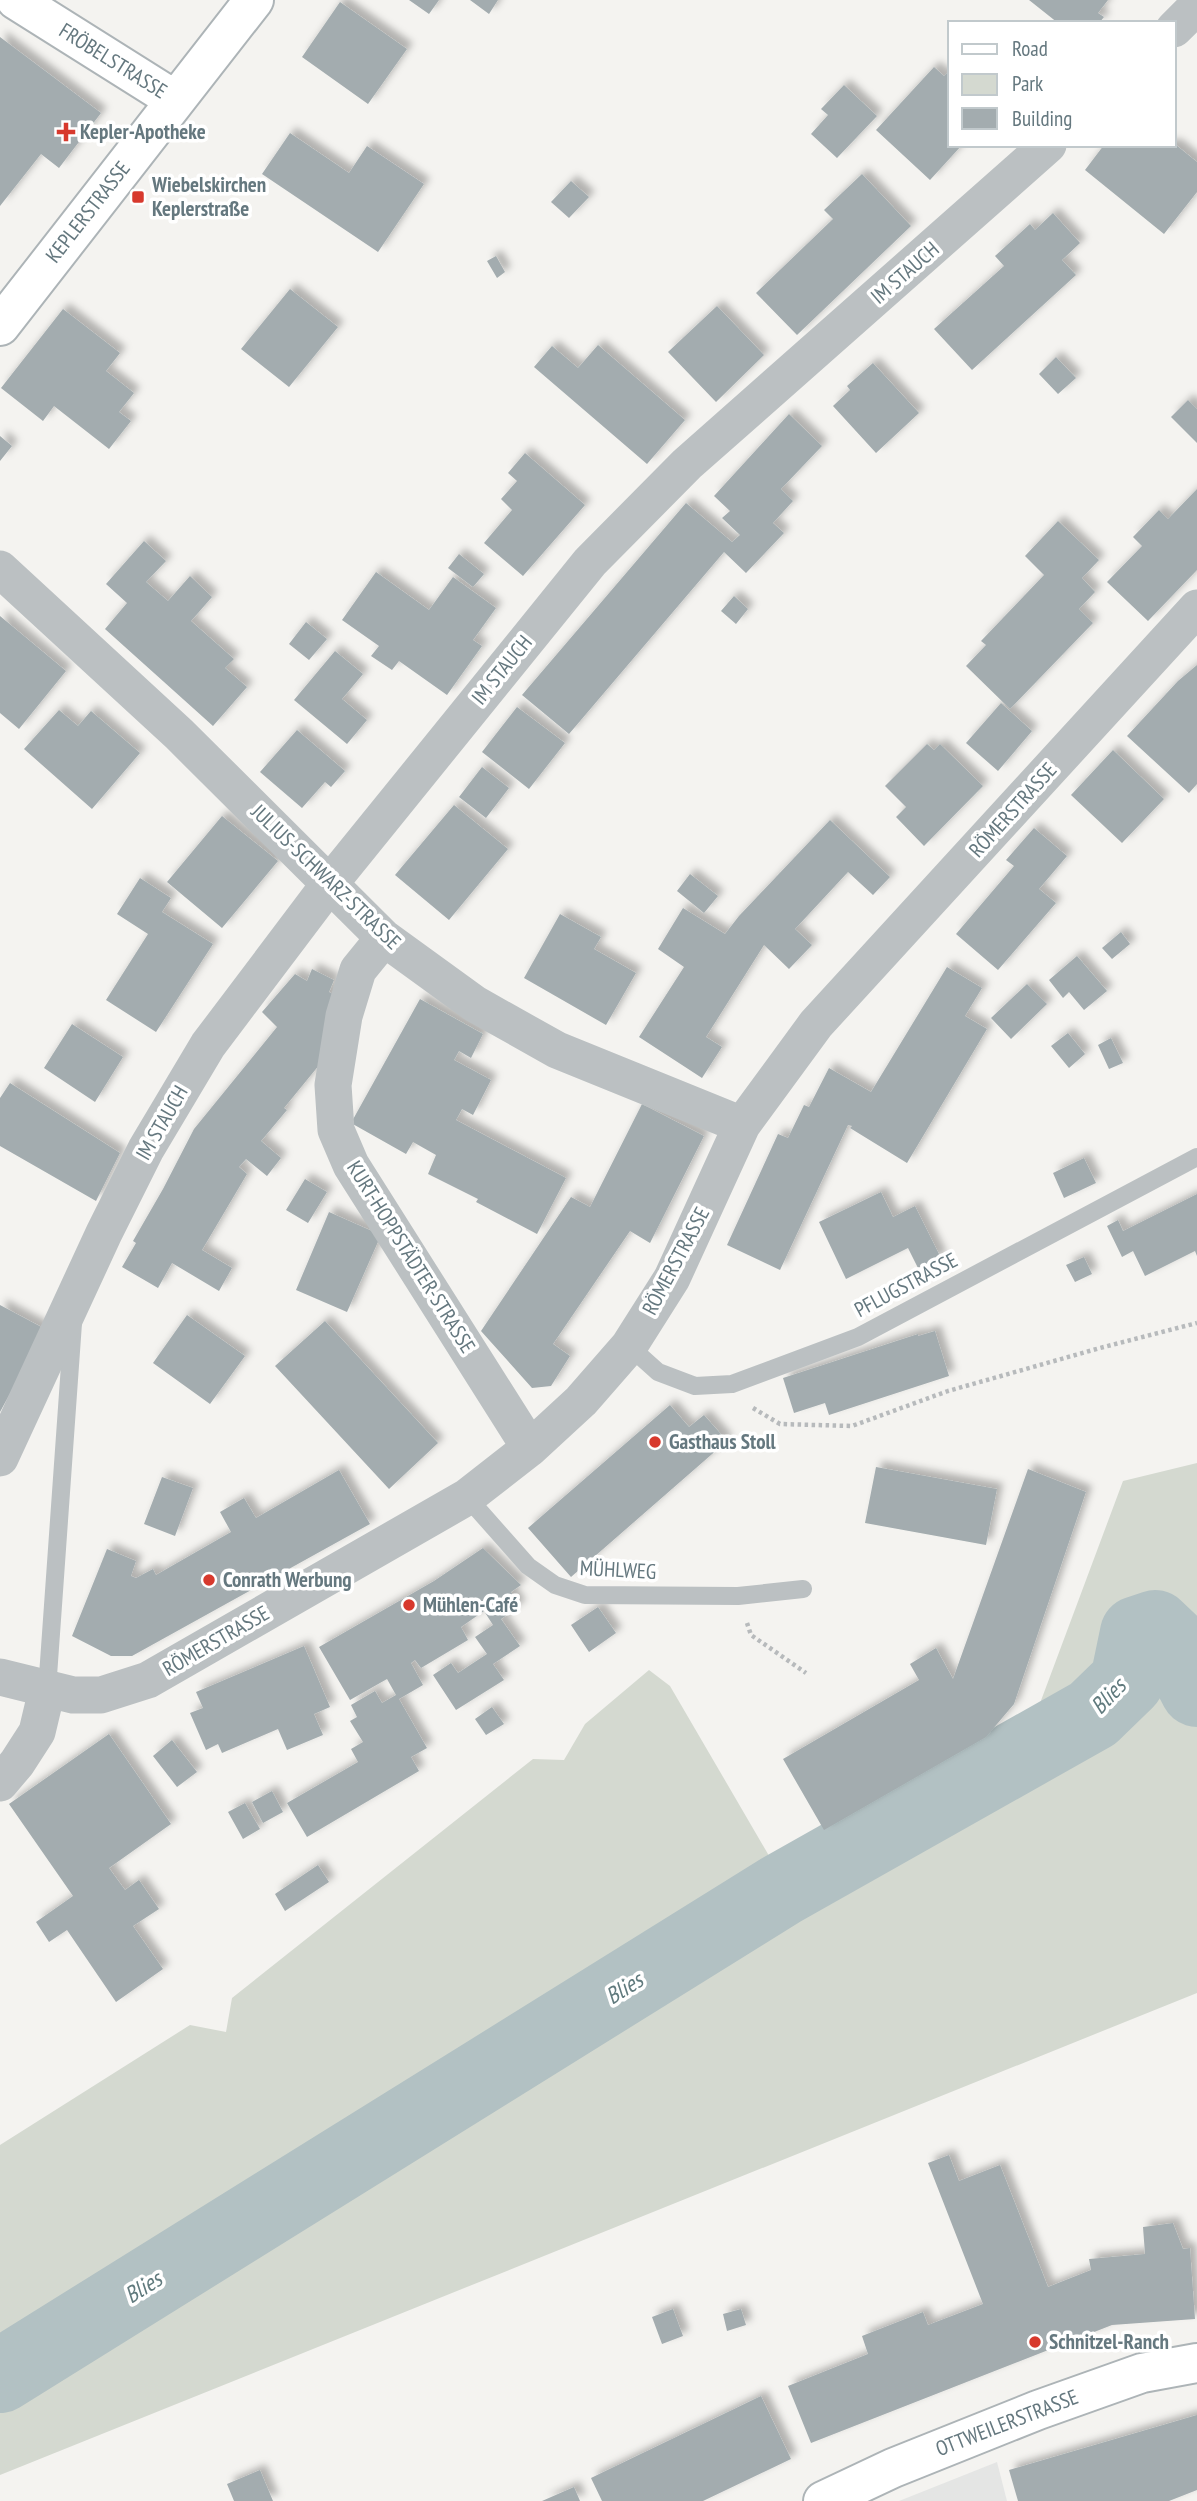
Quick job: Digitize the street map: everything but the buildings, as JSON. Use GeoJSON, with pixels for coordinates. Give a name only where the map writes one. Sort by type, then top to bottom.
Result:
{"type":"FeatureCollection","features":[{"type":"Feature","properties":{"kind":"street","name":"FRÖBELSTRASSE"},"geometry":{"type":"LineString","coordinates":[[16,0],[175,100]]}},
{"type":"Feature","properties":{"kind":"street","name":"KEPLERSTRASSE"},"geometry":{"type":"LineString","coordinates":[[0,326],[254,0]]}},
{"type":"Feature","properties":{"kind":"street"},"geometry":{"type":"LineString","coordinates":[[1176,27],[1197,6]]}},
{"type":"Feature","properties":{"kind":"street","name":"IM STAUCH"},"geometry":{"type":"LineString","coordinates":[[0,1458],[75,1294],[146,1149],[208,1045],[331,882],[590,562],[687,464],[1046,147]]}},
{"type":"Feature","properties":{"kind":"street","name":"JULIUS-SCHWARZ-STRASSE"},"geometry":{"type":"LineString","coordinates":[[0,569],[179,734],[331,882],[384,938],[475,1004],[557,1050],[742,1125]]}},
{"type":"Feature","properties":{"kind":"street","name":"RÖMERSTRASSE"},"geometry":{"type":"LineString","coordinates":[[0,1677],[73,1695],[101,1695],[148,1680],[467,1497],[530,1448],[581,1401],[628,1346],[672,1278],[742,1125],[816,1024],[1197,608]]}},
{"type":"Feature","properties":{"kind":"street","name":"KURT-HOPPSTÄDTER-STRASSE"},"geometry":{"type":"LineString","coordinates":[[384,938],[358,970],[344,1016],[333,1085],[336,1130],[351,1165],[530,1448]]}},
{"type":"Feature","properties":{"kind":"street"},"geometry":{"type":"LineString","coordinates":[[0,1783],[18,1763],[37,1732],[47,1690]]}},
{"type":"Feature","properties":{"kind":"street","name":"OTTWEILERSTRASSE"},"geometry":{"type":"LineString","coordinates":[[823,2501],[893,2469],[1038,2410],[1142,2373],[1197,2363]]}},
{"type":"Feature","properties":{"kind":"lane","name":"PFLUGSTRASSE"},"geometry":{"type":"LineString","coordinates":[[628,1346],[658,1372],[695,1386],[732,1384],[858,1337],[1197,1157]]}},
{"type":"Feature","properties":{"kind":"lane","name":"IM STAUCH"},"geometry":{"type":"LineString","coordinates":[[47,1690],[75,1294]]}},
{"type":"Feature","properties":{"kind":"lane","name":"MÜHLWEG"},"geometry":{"type":"LineString","coordinates":[[467,1497],[528,1566],[555,1585],[585,1595],[738,1596],[803,1589]]}},
{"type":"Feature","properties":{"kind":"path"},"geometry":{"type":"LineString","coordinates":[[732,1384],[755,1410],[780,1424],[852,1426],[948,1391],[1197,1323]]}},
{"type":"Feature","properties":{"kind":"path"},"geometry":{"type":"LineString","coordinates":[[738,1596],[751,1635],[806,1673]]}},
{"type":"Feature","properties":{"kind":"shaded area"},"geometry":{"type":"Polygon","coordinates":[[[997,2462],[1007,2501],[899,2501],[997,2462]]]}},
{"type":"Feature","properties":{"kind":"green space"},"geometry":{"type":"Polygon","coordinates":[[[1197,1463],[1197,1993],[0,2475],[0,2145],[190,2025],[226,2032],[232,1998],[533,1759],[564,1760],[585,1724],[649,1670],[670,1686],[775,1866],[1033,1722],[1123,1481],[1197,1463]]]}},
{"type":"Feature","properties":{"kind":"waterway","name":"Blies"},"geometry":{"type":"LineString","coordinates":[[0,2376],[781,1890],[1093,1714],[1127,1681],[1137,1633],[1155,1627],[1173,1644],[1197,1690]]}},
{"type":"Feature","properties":{"kind":"place","name":"Kepler-Apotheke"},"geometry":{"type":"Point","coordinates":[66,132]}},
{"type":"Feature","properties":{"kind":"place","name":"Wiebelskirchen Keplerstraße"},"geometry":{"type":"Point","coordinates":[138,197]}},
{"type":"Feature","properties":{"kind":"place","name":"Gasthaus Stoll"},"geometry":{"type":"Point","coordinates":[655,1442]}},
{"type":"Feature","properties":{"kind":"place","name":"Conrath Werbung"},"geometry":{"type":"Point","coordinates":[209,1580]}},
{"type":"Feature","properties":{"kind":"place","name":"Mühlen-Café"},"geometry":{"type":"Point","coordinates":[409,1605]}},
{"type":"Feature","properties":{"kind":"place","name":"Schnitzel-Ranch"},"geometry":{"type":"Point","coordinates":[1035,2342]}}]}
